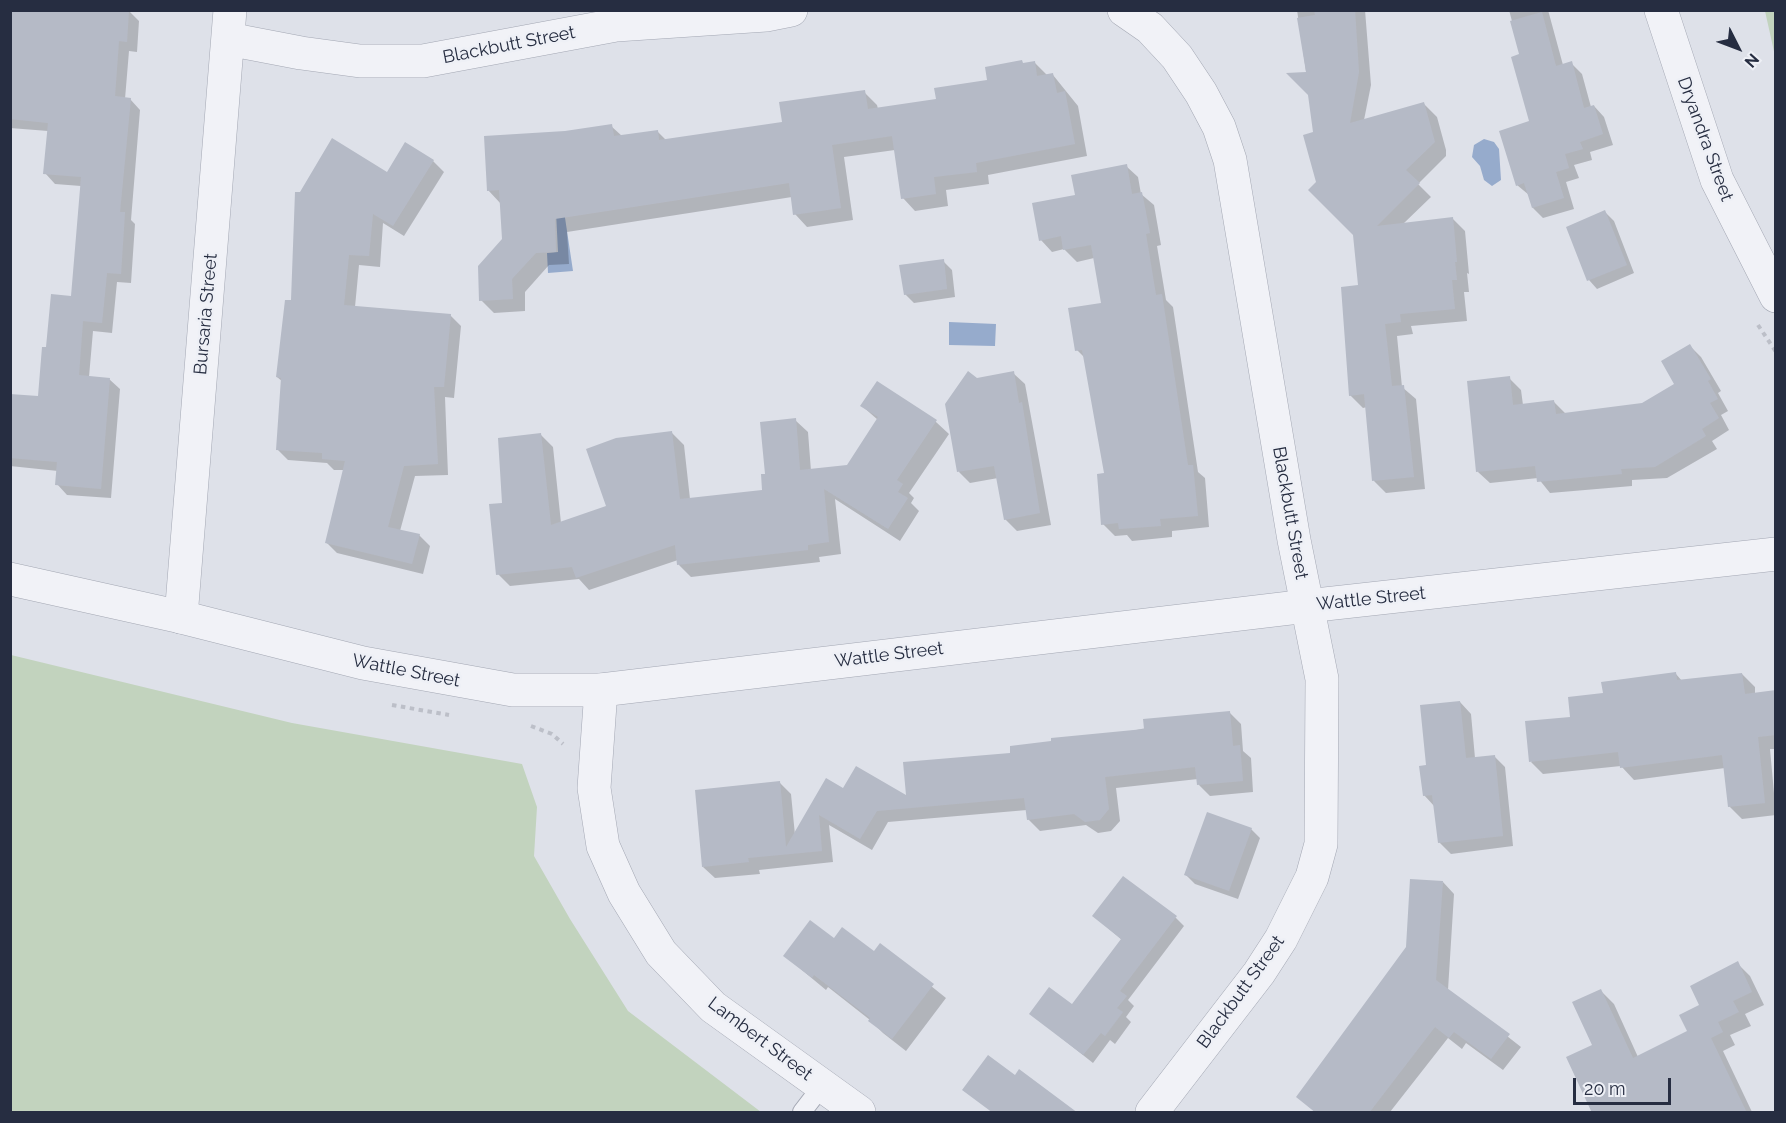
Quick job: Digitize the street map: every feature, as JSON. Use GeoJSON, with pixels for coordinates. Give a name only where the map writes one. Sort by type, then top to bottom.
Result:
{"type":"FeatureCollection","features":[{"type":"Feature","properties":{"kind":"street","name":"Blackbutt Street"},"geometry":{"type":"LineString","coordinates":[[229,25],[300,53],[360,61],[423,61],[616,25],[766,15],[790,10]]}},
{"type":"Feature","properties":{"kind":"street","name":"Blackbutt Street"},"geometry":{"type":"LineString","coordinates":[[1124,10],[1150,28],[1177,57],[1210,110],[1230,160],[1307,606],[1322,679],[1321,844],[1312,877],[1281,939],[1265,965],[1152,1113]]}},
{"type":"Feature","properties":{"kind":"street","name":"Dryandra Street"},"geometry":{"type":"LineString","coordinates":[[1661,10],[1717,180],[1776,296]]}},
{"type":"Feature","properties":{"kind":"street","name":"Bursaria Street"},"geometry":{"type":"LineString","coordinates":[[181,617],[229,25]]}},
{"type":"Feature","properties":{"kind":"street","name":"Wattle Street"},"geometry":{"type":"LineString","coordinates":[[10,579],[181,617],[363,663],[470,684],[513,690],[601,690],[1307,606],[1776,554]]}},
{"type":"Feature","properties":{"kind":"street","name":"Lambert Street"},"geometry":{"type":"LineString","coordinates":[[601,690],[594,788],[603,846],[624,893],[661,953],[713,1007],[859,1113]]}},
{"type":"Feature","properties":{"kind":"lane"},"geometry":{"type":"LineString","coordinates":[[802,1113],[822,1086]]}},
{"type":"Feature","properties":{"kind":"green space"},"geometry":{"type":"Polygon","coordinates":[[[1765,11],[1775,11],[1775,56],[1765,11]]]}},
{"type":"Feature","properties":{"kind":"green space"},"geometry":{"type":"Polygon","coordinates":[[[11,655],[292,723],[522,764],[537,807],[534,856],[570,919],[628,1011],[761,1112],[11,1112],[11,655]]]}},
{"type":"Feature","properties":{"kind":"water"},"geometry":{"type":"Polygon","coordinates":[[[1484,139],[1494,142],[1499,149],[1501,180],[1492,186],[1484,180],[1480,166],[1472,157],[1474,145],[1484,139]]]}},
{"type":"Feature","properties":{"kind":"water"},"geometry":{"type":"Polygon","coordinates":[[[564,211],[573,271],[548,273],[547,253],[558,252],[556,212],[564,211]]]}},
{"type":"Feature","properties":{"kind":"water"},"geometry":{"type":"Polygon","coordinates":[[[949,322],[996,324],[995,346],[949,345],[949,322]]]}},
{"type":"Feature","properties":{"kind":"building"},"geometry":{"type":"Polygon","coordinates":[[[10,10],[129,10],[127,42],[119,41],[115,96],[131,98],[120,212],[125,212],[121,274],[107,273],[102,323],[83,321],[79,375],[110,378],[101,489],[55,485],[57,462],[10,458],[10,394],[38,396],[42,347],[46,347],[51,294],[71,296],[81,177],[43,174],[48,123],[10,119],[10,10]]]}},
{"type":"Feature","properties":{"kind":"building"},"geometry":{"type":"Polygon","coordinates":[[[1314,10],[1355,10],[1359,72],[1350,123],[1424,102],[1435,142],[1406,170],[1420,183],[1377,226],[1453,217],[1457,262],[1455,262],[1457,280],[1452,280],[1455,309],[1400,314],[1401,322],[1385,324],[1392,386],[1404,385],[1414,477],[1372,481],[1364,394],[1349,396],[1341,287],[1358,285],[1353,235],[1308,190],[1316,182],[1303,135],[1313,132],[1308,95],[1286,73],[1306,72],[1297,18],[1315,15],[1314,10]]]}},
{"type":"Feature","properties":{"kind":"building"},"geometry":{"type":"Polygon","coordinates":[[[1542,12],[1556,66],[1572,61],[1584,108],[1594,105],[1603,134],[1580,142],[1583,149],[1565,154],[1569,168],[1556,172],[1564,198],[1532,208],[1524,183],[1516,186],[1499,131],[1529,121],[1511,57],[1519,54],[1510,21],[1542,12]]]}},
{"type":"Feature","properties":{"kind":"building"},"geometry":{"type":"Polygon","coordinates":[[[1022,60],[1023,63],[1035,61],[1037,76],[1053,73],[1057,93],[1065,91],[1075,144],[976,163],[977,172],[934,177],[936,194],[901,199],[892,136],[832,145],[841,208],[793,215],[789,183],[555,219],[556,252],[536,253],[512,279],[513,299],[479,301],[478,266],[502,239],[499,190],[487,191],[484,136],[565,131],[612,124],[614,136],[658,130],[659,140],[782,122],[779,102],[865,90],[868,109],[936,99],[934,88],[987,80],[985,67],[1022,60]]]}},
{"type":"Feature","properties":{"kind":"building"},"geometry":{"type":"Polygon","coordinates":[[[332,138],[387,172],[405,142],[434,160],[393,226],[373,214],[369,256],[349,255],[344,305],[451,314],[444,387],[434,387],[438,464],[404,466],[388,527],[420,534],[412,564],[325,543],[345,461],[322,459],[322,453],[276,450],[281,378],[276,377],[285,300],[291,300],[295,192],[300,192],[332,138]]]}},
{"type":"Feature","properties":{"kind":"building"},"geometry":{"type":"Polygon","coordinates":[[[1127,164],[1132,194],[1142,192],[1150,233],[1146,234],[1156,295],[1162,294],[1188,465],[1193,465],[1198,516],[1160,519],[1161,526],[1119,529],[1118,523],[1101,525],[1097,474],[1104,473],[1082,350],[1075,351],[1068,308],[1101,303],[1091,245],[1063,250],[1061,236],[1039,241],[1032,203],[1075,195],[1071,175],[1127,164]]]}},
{"type":"Feature","properties":{"kind":"building"},"geometry":{"type":"Polygon","coordinates":[[[1605,210],[1627,265],[1587,281],[1566,227],[1605,210]]]}},
{"type":"Feature","properties":{"kind":"building"},"geometry":{"type":"Polygon","coordinates":[[[944,259],[947,289],[904,295],[899,265],[944,259]]]}},
{"type":"Feature","properties":{"kind":"building"},"geometry":{"type":"Polygon","coordinates":[[[1690,344],[1711,379],[1708,381],[1718,399],[1710,403],[1719,418],[1702,429],[1706,436],[1655,467],[1621,469],[1622,474],[1537,482],[1535,466],[1476,472],[1467,381],[1510,376],[1513,405],[1554,400],[1556,414],[1642,403],[1674,384],[1661,361],[1690,344]]]}},
{"type":"Feature","properties":{"kind":"building"},"geometry":{"type":"Polygon","coordinates":[[[968,371],[977,378],[1014,371],[1019,403],[1022,402],[1040,513],[1004,520],[994,466],[957,472],[945,404],[968,371]]]}},
{"type":"Feature","properties":{"kind":"building"},"geometry":{"type":"Polygon","coordinates":[[[877,381],[937,420],[897,480],[903,484],[898,492],[908,498],[888,529],[824,489],[829,542],[808,545],[808,550],[677,565],[675,545],[576,578],[572,567],[496,575],[489,504],[502,503],[498,438],[541,433],[551,525],[606,506],[586,449],[616,438],[672,431],[680,499],[762,490],[761,474],[765,474],[760,422],[796,418],[800,470],[847,465],[878,417],[860,406],[877,381]]]}},
{"type":"Feature","properties":{"kind":"building"},"geometry":{"type":"Polygon","coordinates":[[[1676,672],[1677,680],[1742,673],[1745,694],[1776,690],[1776,735],[1758,737],[1765,803],[1728,807],[1722,755],[1620,768],[1618,752],[1529,762],[1525,721],[1570,717],[1568,697],[1603,693],[1601,682],[1676,672]]]}},
{"type":"Feature","properties":{"kind":"building"},"geometry":{"type":"Polygon","coordinates":[[[1460,701],[1466,758],[1495,755],[1503,836],[1438,843],[1432,795],[1423,796],[1419,766],[1426,765],[1420,705],[1460,701]]]}},
{"type":"Feature","properties":{"kind":"building"},"geometry":{"type":"Polygon","coordinates":[[[1230,711],[1233,746],[1240,745],[1243,781],[1197,785],[1195,767],[1105,777],[1109,809],[1100,820],[1085,822],[1074,814],[1027,820],[1024,798],[877,811],[860,839],[819,815],[822,851],[748,858],[749,862],[702,867],[695,790],[780,781],[786,847],[826,778],[843,788],[856,766],[906,795],[903,762],[1010,753],[1010,746],[1051,741],[1051,738],[1144,729],[1143,719],[1230,711]]]}},
{"type":"Feature","properties":{"kind":"building"},"geometry":{"type":"Polygon","coordinates":[[[1207,812],[1252,828],[1229,891],[1184,875],[1207,812]]]}},
{"type":"Feature","properties":{"kind":"building"},"geometry":{"type":"Polygon","coordinates":[[[1123,876],[1177,916],[1120,991],[1127,996],[1117,1008],[1123,1012],[1105,1036],[1101,1033],[1083,1055],[1029,1014],[1049,987],[1072,1004],[1121,939],[1092,916],[1123,876]]]}},
{"type":"Feature","properties":{"kind":"building"},"geometry":{"type":"Polygon","coordinates":[[[1410,879],[1443,881],[1436,980],[1510,1034],[1491,1059],[1454,1032],[1449,1038],[1435,1027],[1369,1113],[1316,1113],[1296,1097],[1406,947],[1410,879]]]}},
{"type":"Feature","properties":{"kind":"building"},"geometry":{"type":"Polygon","coordinates":[[[810,920],[834,938],[842,927],[874,951],[880,943],[934,984],[892,1039],[868,1021],[870,1018],[814,975],[812,978],[783,956],[810,920]]]}},
{"type":"Feature","properties":{"kind":"building"},"geometry":{"type":"Polygon","coordinates":[[[1738,961],[1752,992],[1733,1001],[1739,1012],[1718,1022],[1723,1032],[1711,1038],[1747,1113],[1592,1113],[1566,1057],[1592,1045],[1572,1002],[1601,989],[1633,1058],[1687,1031],[1679,1015],[1699,1005],[1690,986],[1738,961]]]}},
{"type":"Feature","properties":{"kind":"building"},"geometry":{"type":"Polygon","coordinates":[[[988,1055],[1015,1075],[1019,1069],[1078,1113],[993,1113],[962,1090],[988,1055]]]}}]}
